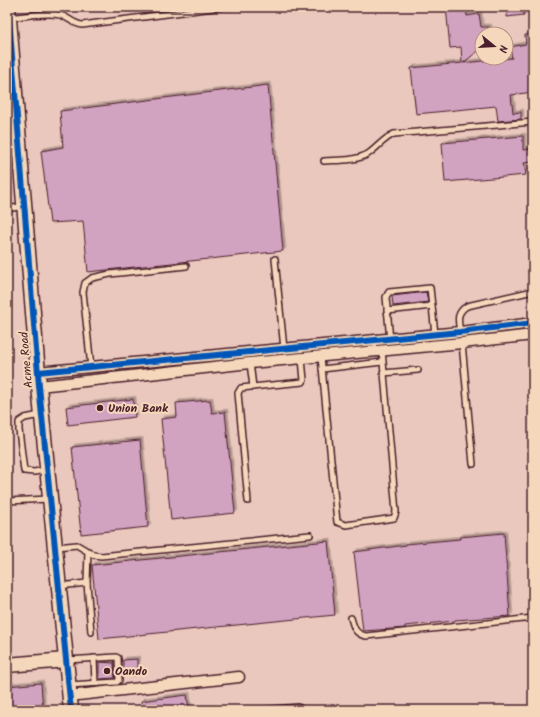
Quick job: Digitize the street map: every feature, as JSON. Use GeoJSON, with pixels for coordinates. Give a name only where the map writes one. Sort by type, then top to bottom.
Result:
{"type":"FeatureCollection","features":[{"type":"Feature","properties":{"kind":"street","name":"Acme Road"},"geometry":{"type":"LineString","coordinates":[[8,13],[38,379],[69,697]]}},
{"type":"Feature","properties":{"kind":"street"},"geometry":{"type":"LineString","coordinates":[[38,379],[91,367],[460,332],[533,323]]}},
{"type":"Feature","properties":{"kind":"street"},"geometry":{"type":"LineString","coordinates":[[38,379],[154,374],[533,335]]}},
{"type":"Feature","properties":{"kind":"street"},"geometry":{"type":"LineString","coordinates":[[152,361],[154,374]]}},
{"type":"Feature","properties":{"kind":"street"},"geometry":{"type":"LineString","coordinates":[[7,657],[65,656]]}},
{"type":"Feature","properties":{"kind":"street"},"geometry":{"type":"LineString","coordinates":[[7,665],[65,656]]}},
{"type":"Feature","properties":{"kind":"street"},"geometry":{"type":"LineString","coordinates":[[69,697],[239,677]]}},
{"type":"Feature","properties":{"kind":"lane"},"geometry":{"type":"LineString","coordinates":[[8,13],[20,16],[55,14],[61,15],[76,24],[82,25],[221,7]]}},
{"type":"Feature","properties":{"kind":"lane"},"geometry":{"type":"LineString","coordinates":[[324,161],[356,158],[368,154],[389,136],[394,134],[533,122]]}},
{"type":"Feature","properties":{"kind":"lane"},"geometry":{"type":"LineString","coordinates":[[7,209],[24,206]]}},
{"type":"Feature","properties":{"kind":"lane"},"geometry":{"type":"LineString","coordinates":[[275,259],[284,349]]}},
{"type":"Feature","properties":{"kind":"lane"},"geometry":{"type":"LineString","coordinates":[[91,367],[83,292],[85,283],[92,278],[110,274],[186,266]]}},
{"type":"Feature","properties":{"kind":"lane"},"geometry":{"type":"LineString","coordinates":[[321,357],[338,522],[346,526],[394,518],[396,512],[382,362],[390,338],[386,297],[388,292],[431,289],[435,334]]}},
{"type":"Feature","properties":{"kind":"lane"},"geometry":{"type":"LineString","coordinates":[[460,332],[458,320],[460,312],[467,306],[533,291]]}},
{"type":"Feature","properties":{"kind":"lane"},"geometry":{"type":"LineString","coordinates":[[387,311],[432,306]]}},
{"type":"Feature","properties":{"kind":"lane"},"geometry":{"type":"LineString","coordinates":[[462,343],[473,464]]}},
{"type":"Feature","properties":{"kind":"lane"},"geometry":{"type":"LineString","coordinates":[[248,502],[238,393],[241,388],[303,382],[302,359]]}},
{"type":"Feature","properties":{"kind":"lane"},"geometry":{"type":"LineString","coordinates":[[322,369],[382,362]]}},
{"type":"Feature","properties":{"kind":"lane"},"geometry":{"type":"LineString","coordinates":[[250,363],[253,387]]}},
{"type":"Feature","properties":{"kind":"lane"},"geometry":{"type":"LineString","coordinates":[[383,373],[418,370]]}},
{"type":"Feature","properties":{"kind":"lane"},"geometry":{"type":"LineString","coordinates":[[42,415],[25,418],[19,422],[19,430],[24,471],[34,472],[47,470]]}},
{"type":"Feature","properties":{"kind":"lane"},"geometry":{"type":"LineString","coordinates":[[7,501],[50,499]]}},
{"type":"Feature","properties":{"kind":"lane"},"geometry":{"type":"LineString","coordinates":[[54,547],[77,545],[94,555],[101,556],[310,535]]}},
{"type":"Feature","properties":{"kind":"lane"},"geometry":{"type":"LineString","coordinates":[[88,551],[87,583],[91,632]]}},
{"type":"Feature","properties":{"kind":"lane"},"geometry":{"type":"LineString","coordinates":[[58,586],[87,583]]}},
{"type":"Feature","properties":{"kind":"lane"},"geometry":{"type":"LineString","coordinates":[[352,618],[355,630],[361,635],[366,636],[533,618]]}},
{"type":"Feature","properties":{"kind":"lane"},"geometry":{"type":"LineString","coordinates":[[65,656],[94,658],[116,656],[118,658],[118,681],[95,683],[69,697]]}},
{"type":"Feature","properties":{"kind":"lane"},"geometry":{"type":"LineString","coordinates":[[94,658],[95,683]]}},
{"type":"Feature","properties":{"kind":"lane"},"geometry":{"type":"LineString","coordinates":[[263,710],[298,707],[304,710]]}},
{"type":"Feature","properties":{"kind":"building"},"geometry":{"type":"Polygon","coordinates":[[[446,7],[466,7],[467,16],[479,14],[481,26],[474,26],[474,54],[463,63],[474,62],[474,66],[514,66],[514,46],[526,44],[525,35],[533,34],[533,46],[529,46],[533,92],[511,95],[513,113],[521,112],[521,119],[498,121],[496,106],[416,114],[411,68],[462,63],[461,47],[450,48],[446,7]]]}},
{"type":"Feature","properties":{"kind":"building"},"geometry":{"type":"Polygon","coordinates":[[[524,9],[524,15],[507,17],[507,10],[524,9]]]}},
{"type":"Feature","properties":{"kind":"building"},"geometry":{"type":"Polygon","coordinates":[[[268,85],[283,251],[88,272],[83,221],[50,223],[41,151],[63,147],[60,111],[268,85]]]}},
{"type":"Feature","properties":{"kind":"building"},"geometry":{"type":"Polygon","coordinates":[[[523,136],[523,150],[533,149],[533,162],[524,163],[526,175],[445,182],[442,143],[523,136]]]}},
{"type":"Feature","properties":{"kind":"building"},"geometry":{"type":"Polygon","coordinates":[[[426,292],[428,302],[393,306],[392,296],[426,292]]]}},
{"type":"Feature","properties":{"kind":"building"},"geometry":{"type":"Polygon","coordinates":[[[133,399],[135,417],[68,425],[66,407],[133,399]]]}},
{"type":"Feature","properties":{"kind":"building"},"geometry":{"type":"Polygon","coordinates":[[[210,400],[212,413],[225,412],[235,513],[171,520],[161,419],[177,417],[176,403],[210,400]]]}},
{"type":"Feature","properties":{"kind":"building"},"geometry":{"type":"Polygon","coordinates":[[[140,440],[148,527],[81,534],[72,447],[140,440]]]}},
{"type":"Feature","properties":{"kind":"building"},"geometry":{"type":"Polygon","coordinates":[[[504,533],[510,616],[455,620],[405,626],[405,628],[363,631],[354,552],[406,544],[460,539],[460,537],[504,533]]]}},
{"type":"Feature","properties":{"kind":"building"},"geometry":{"type":"Polygon","coordinates":[[[328,541],[335,615],[99,639],[92,565],[328,541]]]}},
{"type":"Feature","properties":{"kind":"building"},"geometry":{"type":"Polygon","coordinates":[[[137,659],[137,675],[123,676],[123,660],[137,659]]]}},
{"type":"Feature","properties":{"kind":"building"},"geometry":{"type":"Polygon","coordinates":[[[99,662],[114,663],[115,678],[99,679],[99,662]]]}},
{"type":"Feature","properties":{"kind":"building"},"geometry":{"type":"Polygon","coordinates":[[[41,683],[43,710],[7,710],[7,686],[41,683]]]}},
{"type":"Feature","properties":{"kind":"building"},"geometry":{"type":"Polygon","coordinates":[[[187,695],[189,710],[142,710],[141,701],[187,695]]]}},
{"type":"Feature","properties":{"kind":"cycle path"},"geometry":{"type":"LineString","coordinates":[[8,7],[39,386],[71,710]]}},
{"type":"Feature","properties":{"kind":"cycle path"},"geometry":{"type":"LineString","coordinates":[[38,372],[460,332],[533,323]]}},
{"type":"Feature","properties":{"kind":"place","name":"Union Bank"},"geometry":{"type":"Point","coordinates":[100,408]}},
{"type":"Feature","properties":{"kind":"place","name":"Oando"},"geometry":{"type":"Point","coordinates":[107,671]}}]}
